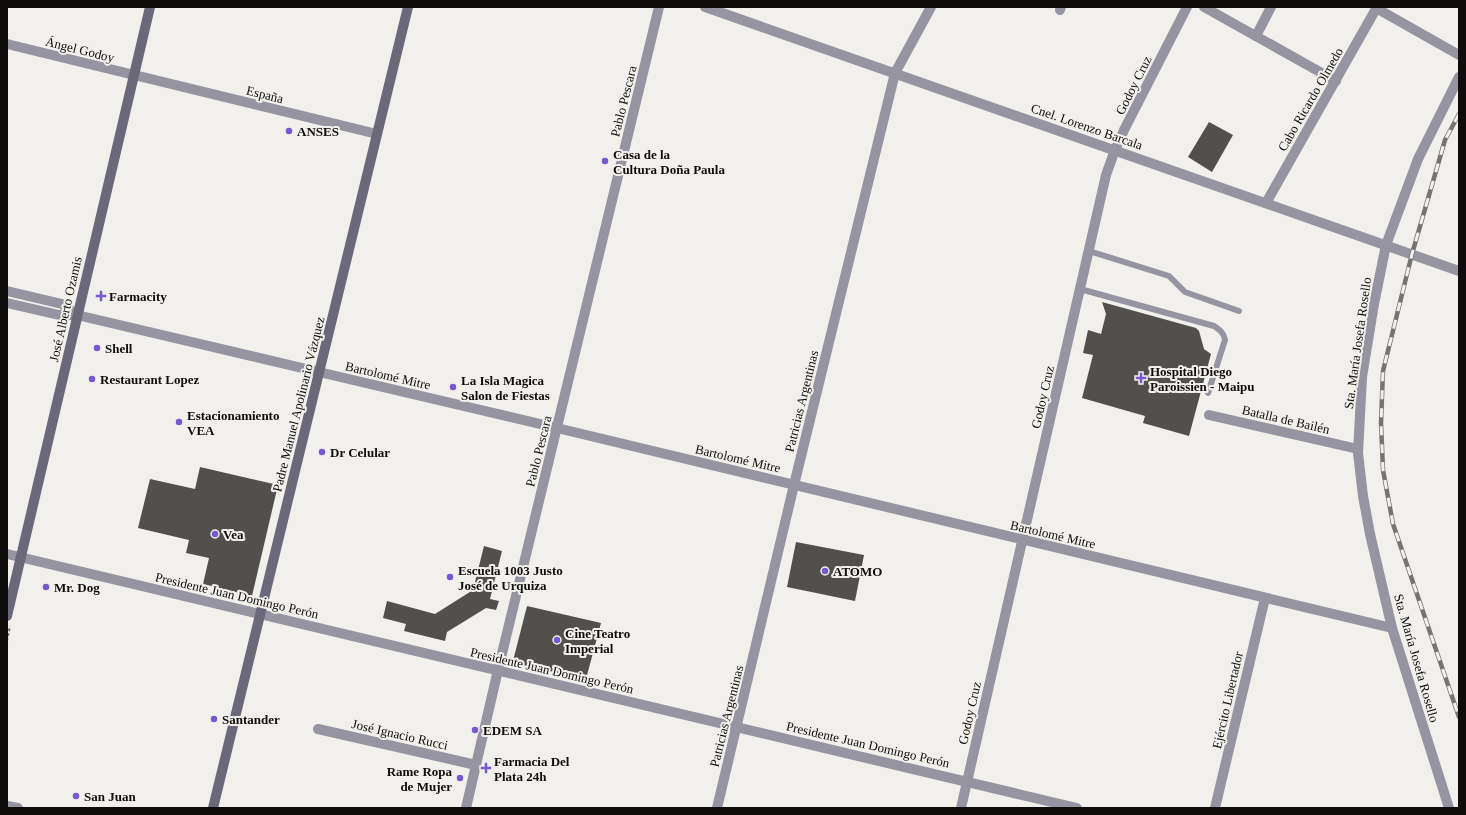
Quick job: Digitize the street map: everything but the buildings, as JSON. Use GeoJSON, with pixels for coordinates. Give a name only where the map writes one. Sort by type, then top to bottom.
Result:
{"type":"FeatureCollection","features":[{"type":"Feature","properties":{"kind":"main road","name":"José Alberto Ozamis"},"geometry":{"type":"LineString","coordinates":[[7,616],[150,7]]}},
{"type":"Feature","properties":{"kind":"main road","name":"Padre Manuel Apolinario Vázquez"},"geometry":{"type":"LineString","coordinates":[[213,808],[408,7]]}},
{"type":"Feature","properties":{"kind":"street","name":"Pablo Pescara"},"geometry":{"type":"LineString","coordinates":[[466,808],[498,670],[659,7]]}},
{"type":"Feature","properties":{"kind":"street","name":"Cnel. Lorenzo Barcala"},"geometry":{"type":"LineString","coordinates":[[705,7],[1459,270]]}},
{"type":"Feature","properties":{"kind":"street","name":"Patricias Argentinas"},"geometry":{"type":"LineString","coordinates":[[717,808],[794,485],[896,73],[931,7]]}},
{"type":"Feature","properties":{"kind":"street","name":"Godoy Cruz"},"geometry":{"type":"LineString","coordinates":[[961,808],[1106,175],[1115,150],[1187,7]]}},
{"type":"Feature","properties":{"kind":"street"},"geometry":{"type":"LineString","coordinates":[[1204,7],[1336,81]]}},
{"type":"Feature","properties":{"kind":"street"},"geometry":{"type":"LineString","coordinates":[[1256,36],[1271,7]]}},
{"type":"Feature","properties":{"kind":"street"},"geometry":{"type":"LineString","coordinates":[[1377,8],[1459,56]]}},
{"type":"Feature","properties":{"kind":"street","name":"Cabo Ricardo Olmedo"},"geometry":{"type":"LineString","coordinates":[[1266,203],[1377,8]]}},
{"type":"Feature","properties":{"kind":"street","name":"Ángel Godoy"},"geometry":{"type":"LineString","coordinates":[[7,44],[147,78]]}},
{"type":"Feature","properties":{"kind":"street","name":"Sta. María Josefa Rosello"},"geometry":{"type":"LineString","coordinates":[[1449,808],[1392,628],[1367,519],[1358,449],[1362,377],[1374,304],[1386,245],[1418,159],[1459,77]]}},
{"type":"Feature","properties":{"kind":"street","name":"España"},"geometry":{"type":"LineString","coordinates":[[147,78],[377,134]]}},
{"type":"Feature","properties":{"kind":"street"},"geometry":{"type":"LineString","coordinates":[[7,291],[62,304],[77,315]]}},
{"type":"Feature","properties":{"kind":"street"},"geometry":{"type":"LineString","coordinates":[[7,303],[59,316],[77,315]]}},
{"type":"Feature","properties":{"kind":"street","name":"Bartolomé Mitre"},"geometry":{"type":"LineString","coordinates":[[77,315],[557,428],[1392,628]]}},
{"type":"Feature","properties":{"kind":"street","name":"Batalla de Bailén"},"geometry":{"type":"LineString","coordinates":[[1209,415],[1358,449]]}},
{"type":"Feature","properties":{"kind":"street","name":"Presidente Juan Domingo Perón"},"geometry":{"type":"LineString","coordinates":[[7,554],[1077,808]]}},
{"type":"Feature","properties":{"kind":"street","name":"Ejército Libertador"},"geometry":{"type":"LineString","coordinates":[[1215,808],[1265,598]]}},
{"type":"Feature","properties":{"kind":"street","name":"José Ignacio Rucci"},"geometry":{"type":"LineString","coordinates":[[318,728],[476,765]]}},
{"type":"Feature","properties":{"kind":"street"},"geometry":{"type":"LineString","coordinates":[[7,806],[18,808]]}},
{"type":"Feature","properties":{"kind":"lane"},"geometry":{"type":"LineString","coordinates":[[1089,251],[1169,276],[1185,292],[1239,310]]}},
{"type":"Feature","properties":{"kind":"lane"},"geometry":{"type":"LineString","coordinates":[[1080,289],[1214,326],[1219,329],[1224,334],[1225,340],[1208,393]]}},
{"type":"Feature","properties":{"kind":"railway"},"geometry":{"type":"LineString","coordinates":[[1459,114],[1445,140],[1412,254],[1383,371],[1381,423],[1383,470],[1393,524],[1459,717]]}},
{"type":"Feature","properties":{"kind":"place","name":"ANSES"},"geometry":{"type":"Point","coordinates":[289,131]}},
{"type":"Feature","properties":{"kind":"place","name":"Casa de la Cultura Doña Paula"},"geometry":{"type":"Point","coordinates":[605,161]}},
{"type":"Feature","properties":{"kind":"place","name":"Farmacity"},"geometry":{"type":"Point","coordinates":[101,296]}},
{"type":"Feature","properties":{"kind":"place","name":"Shell"},"geometry":{"type":"Point","coordinates":[97,348]}},
{"type":"Feature","properties":{"kind":"place","name":"Hospital Diego Paroissien - Maipu"},"geometry":{"type":"Point","coordinates":[1141,378]}},
{"type":"Feature","properties":{"kind":"place","name":"Restaurant Lopez"},"geometry":{"type":"Point","coordinates":[92,379]}},
{"type":"Feature","properties":{"kind":"place","name":"La Isla Magica Salon de Fiestas"},"geometry":{"type":"Point","coordinates":[453,387]}},
{"type":"Feature","properties":{"kind":"place","name":"Estacionamiento VEA"},"geometry":{"type":"Point","coordinates":[179,422]}},
{"type":"Feature","properties":{"kind":"place","name":"Dr Celular"},"geometry":{"type":"Point","coordinates":[322,452]}},
{"type":"Feature","properties":{"kind":"place","name":"Vea"},"geometry":{"type":"Point","coordinates":[215,534]}},
{"type":"Feature","properties":{"kind":"place","name":"ATOMO"},"geometry":{"type":"Point","coordinates":[825,571]}},
{"type":"Feature","properties":{"kind":"place","name":"Escuela 1003 Justo José de Urquiza"},"geometry":{"type":"Point","coordinates":[450,577]}},
{"type":"Feature","properties":{"kind":"place","name":"Mr. Dog"},"geometry":{"type":"Point","coordinates":[46,587]}},
{"type":"Feature","properties":{"kind":"place","name":"Cine Teatro Imperial"},"geometry":{"type":"Point","coordinates":[557,640]}},
{"type":"Feature","properties":{"kind":"place","name":"Santander"},"geometry":{"type":"Point","coordinates":[214,719]}},
{"type":"Feature","properties":{"kind":"place","name":"EDEM SA"},"geometry":{"type":"Point","coordinates":[475,730]}},
{"type":"Feature","properties":{"kind":"place","name":"Farmacia Del Plata 24h"},"geometry":{"type":"Point","coordinates":[486,768]}},
{"type":"Feature","properties":{"kind":"place","name":"Rame Ropa de Mujer"},"geometry":{"type":"Point","coordinates":[460,778]}},
{"type":"Feature","properties":{"kind":"place","name":"San Juan"},"geometry":{"type":"Point","coordinates":[76,796]}}]}
